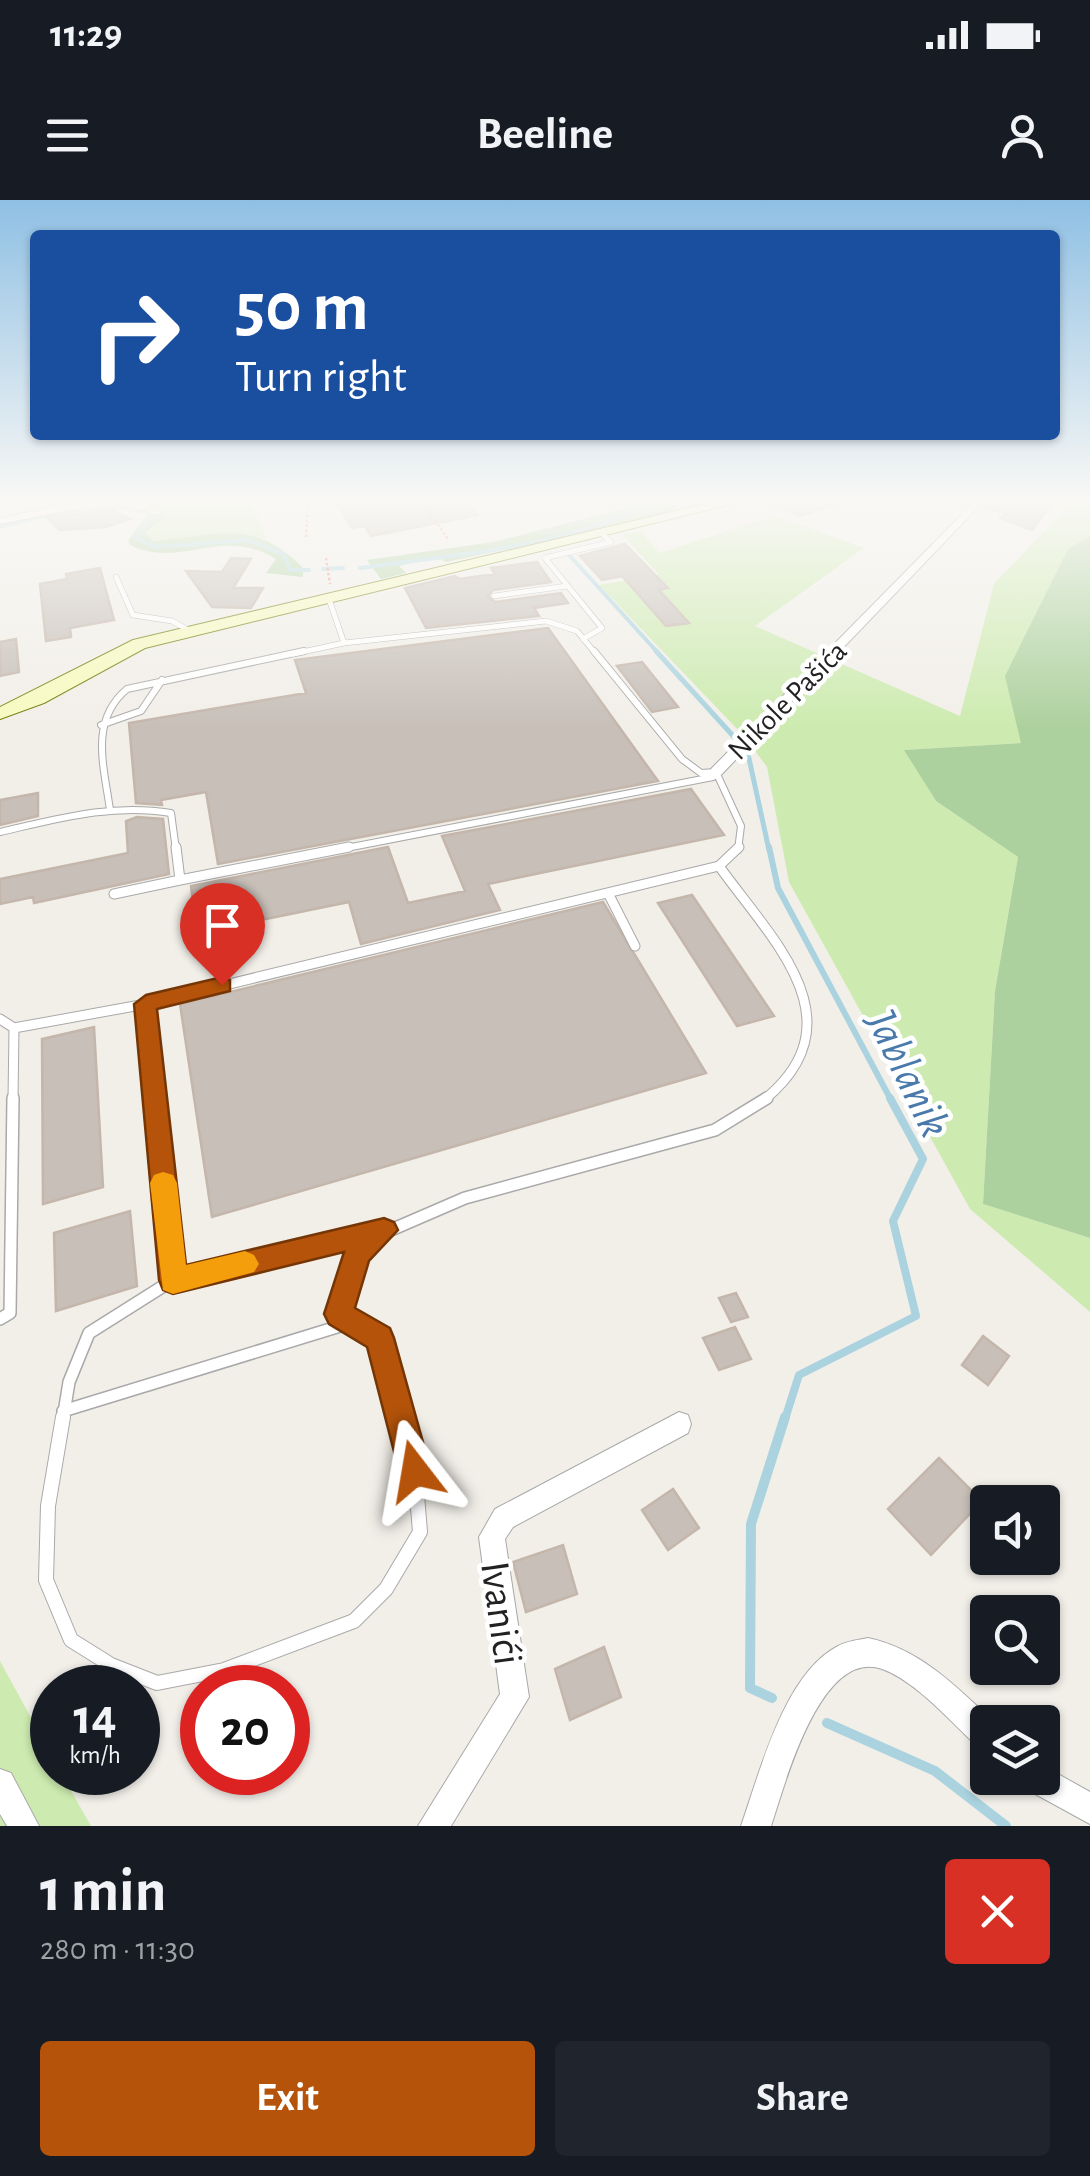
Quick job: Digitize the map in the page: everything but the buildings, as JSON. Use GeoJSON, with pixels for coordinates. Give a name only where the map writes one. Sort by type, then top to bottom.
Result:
{"type":"FeatureCollection","features":[{"type":"Feature","properties":{"kind":"street"},"geometry":{"type":"LineString","coordinates":[[0,713],[41,700],[120,651],[427,575]]}},
{"type":"Feature","properties":{"kind":"street","name":"Nikole Pašića"},"geometry":{"type":"LineString","coordinates":[[717,774],[909,575]]}},
{"type":"Feature","properties":{"kind":"street","name":"Ivanići"},"geometry":{"type":"LineString","coordinates":[[433,1826],[515,1696],[492,1537],[498,1527],[504,1518],[679,1424]]}},
{"type":"Feature","properties":{"kind":"street"},"geometry":{"type":"LineString","coordinates":[[756,1826],[804,1698],[838,1660],[867,1652],[892,1660],[934,1688],[970,1721]]}},
{"type":"Feature","properties":{"kind":"street"},"geometry":{"type":"LineString","coordinates":[[0,1784],[24,1826]]}},
{"type":"Feature","properties":{"kind":"street"},"geometry":{"type":"LineString","coordinates":[[1060,1792],[1090,1810]]}},
{"type":"Feature","properties":{"kind":"lane"},"geometry":{"type":"LineString","coordinates":[[558,575],[602,628],[583,639]]}},
{"type":"Feature","properties":{"kind":"lane"},"geometry":{"type":"LineString","coordinates":[[116,576],[134,616],[172,621],[190,631]]}},
{"type":"Feature","properties":{"kind":"lane"},"geometry":{"type":"LineString","coordinates":[[494,596],[567,586]]}},
{"type":"Feature","properties":{"kind":"lane"},"geometry":{"type":"LineString","coordinates":[[329,599],[344,643]]}},
{"type":"Feature","properties":{"kind":"lane"},"geometry":{"type":"LineString","coordinates":[[110,810],[101,724],[108,700],[126,689],[344,643],[546,621],[564,625],[583,639],[682,759],[701,773],[717,774]]}},
{"type":"Feature","properties":{"kind":"lane"},"geometry":{"type":"LineString","coordinates":[[101,724],[141,712],[162,680]]}},
{"type":"Feature","properties":{"kind":"lane"},"geometry":{"type":"LineString","coordinates":[[0,1019],[14,1028],[146,1004],[720,866],[738,849],[741,826],[717,774]]}},
{"type":"Feature","properties":{"kind":"lane"},"geometry":{"type":"LineString","coordinates":[[114,894],[717,774]]}},
{"type":"Feature","properties":{"kind":"lane"},"geometry":{"type":"LineString","coordinates":[[0,832],[110,810],[148,807],[171,813],[180,880]]}},
{"type":"Feature","properties":{"kind":"lane"},"geometry":{"type":"LineString","coordinates":[[384,1230],[357,1254],[339,1314],[380,1338],[415,1471],[420,1532],[386,1588],[354,1622],[224,1670],[157,1683],[111,1665],[72,1640],[46,1580],[50,1489],[63,1412],[89,1333],[173,1280],[384,1230],[449,1204],[715,1130],[744,1118],[790,1076],[803,1054],[808,1022],[804,990],[720,866]]}},
{"type":"Feature","properties":{"kind":"lane"},"geometry":{"type":"LineString","coordinates":[[608,893],[636,946]]}},
{"type":"Feature","properties":{"kind":"lane"},"geometry":{"type":"LineString","coordinates":[[146,1004],[173,1280]]}},
{"type":"Feature","properties":{"kind":"lane"},"geometry":{"type":"LineString","coordinates":[[0,1319],[10,1312],[6,1180],[13,1122],[14,1028]]}},
{"type":"Feature","properties":{"kind":"lane"},"geometry":{"type":"LineString","coordinates":[[0,1125],[13,1122]]}},
{"type":"Feature","properties":{"kind":"lane"},"geometry":{"type":"LineString","coordinates":[[63,1412],[350,1322]]}},
{"type":"Feature","properties":{"kind":"green space"},"geometry":{"type":"Polygon","coordinates":[[[659,575],[826,575],[755,626],[960,716],[994,584],[1003,575],[1062,575],[1021,743],[905,750],[936,801],[1018,857],[995,991],[983,1204],[1090,1238],[1090,1312],[970,1209],[789,882],[767,767],[744,736],[599,585],[659,575]]]}},
{"type":"Feature","properties":{"kind":"green space"},"geometry":{"type":"Polygon","coordinates":[[[1055,575],[1090,575],[1090,1238],[983,1204],[995,991],[1018,857],[936,801],[904,750],[1021,743],[1005,676],[1055,575]]]}},
{"type":"Feature","properties":{"kind":"green space"},"geometry":{"type":"Polygon","coordinates":[[[0,1661],[30,1716],[30,1795],[73,1795],[91,1826],[0,1826],[0,1661]]]}},
{"type":"Feature","properties":{"kind":"waterway","name":"Jablanik"},"geometry":{"type":"LineString","coordinates":[[587,575],[659,654]]}},
{"type":"Feature","properties":{"kind":"waterway","name":"Jablanik"},"geometry":{"type":"LineString","coordinates":[[656,651],[735,738]]}},
{"type":"Feature","properties":{"kind":"waterway","name":"Jablanik"},"geometry":{"type":"LineString","coordinates":[[748,754],[769,850]]}},
{"type":"Feature","properties":{"kind":"waterway","name":"Jablanik"},"geometry":{"type":"LineString","coordinates":[[769,847],[778,888],[891,1100]]}},
{"type":"Feature","properties":{"kind":"waterway","name":"Jablanik"},"geometry":{"type":"LineString","coordinates":[[785,1419],[799,1375],[916,1316],[893,1221],[923,1159],[890,1098]]}},
{"type":"Feature","properties":{"kind":"waterway","name":"Jablanik"},"geometry":{"type":"LineString","coordinates":[[772,1698],[750,1688],[751,1524],[785,1417]]}},
{"type":"Feature","properties":{"kind":"waterway","name":"Jablanik"},"geometry":{"type":"LineString","coordinates":[[827,1723],[935,1771],[1006,1826]]}},
{"type":"Feature","properties":{"kind":"slow traffic"},"geometry":{"type":"LineString","coordinates":[[163,1183],[173,1280],[245,1264]]}},
{"type":"Feature","properties":{"kind":"route"},"geometry":{"type":"LineString","coordinates":[[222,985],[146,1004],[173,1280],[384,1230],[357,1254],[339,1314],[380,1338],[415,1471]]}}]}
